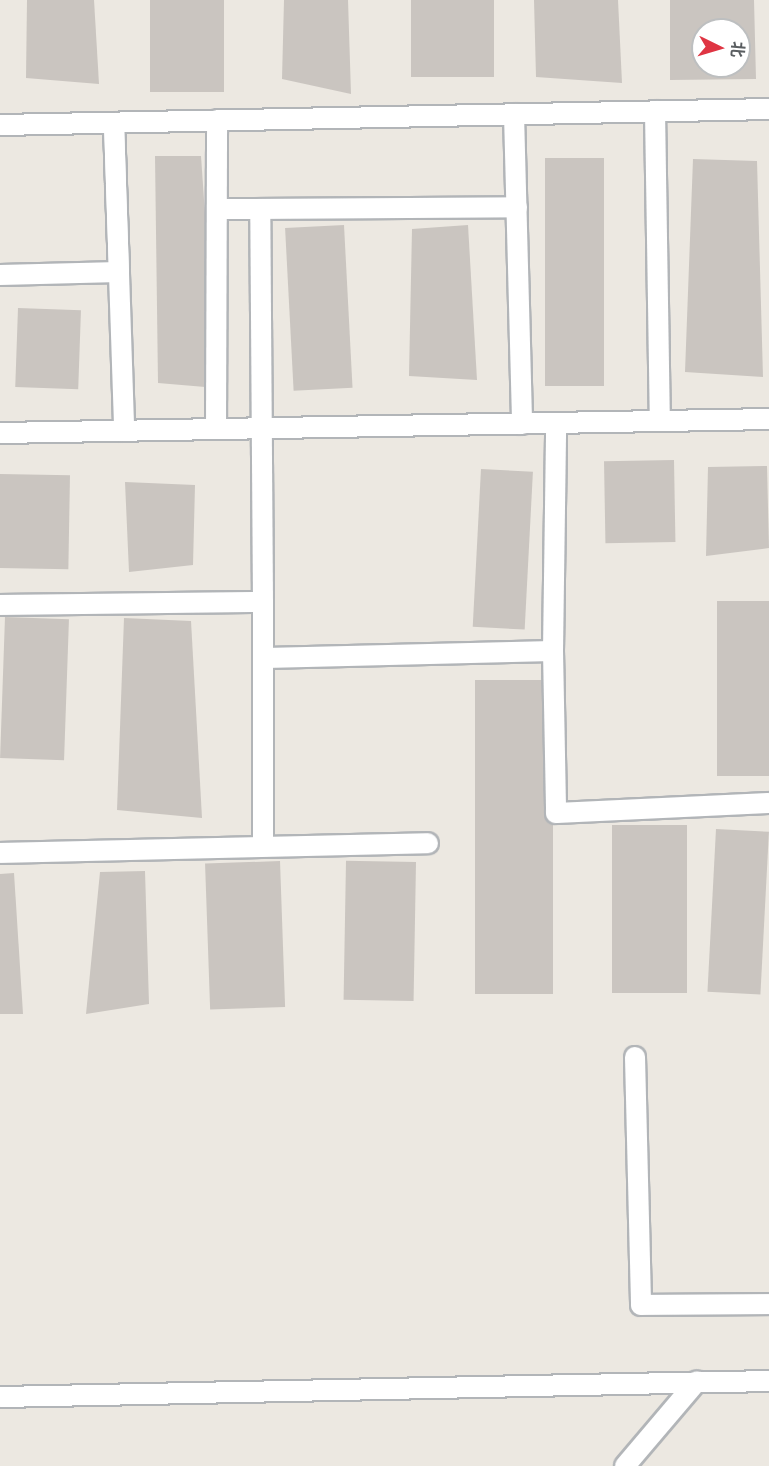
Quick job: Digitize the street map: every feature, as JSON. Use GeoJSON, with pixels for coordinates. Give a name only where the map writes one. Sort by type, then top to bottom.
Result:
{"type":"FeatureCollection","features":[{"type":"Feature","properties":{"kind":"street"},"geometry":{"type":"LineString","coordinates":[[0,125],[769,109]]}},
{"type":"Feature","properties":{"kind":"street"},"geometry":{"type":"LineString","coordinates":[[655,111],[660,421]]}},
{"type":"Feature","properties":{"kind":"street"},"geometry":{"type":"LineString","coordinates":[[514,114],[522,424]]}},
{"type":"Feature","properties":{"kind":"street"},"geometry":{"type":"LineString","coordinates":[[216,429],[217,120]]}},
{"type":"Feature","properties":{"kind":"street"},"geometry":{"type":"LineString","coordinates":[[114,123],[124,431]]}},
{"type":"Feature","properties":{"kind":"street"},"geometry":{"type":"LineString","coordinates":[[217,208],[517,207]]}},
{"type":"Feature","properties":{"kind":"street"},"geometry":{"type":"LineString","coordinates":[[260,209],[260,428],[265,658],[262,846]]}},
{"type":"Feature","properties":{"kind":"street"},"geometry":{"type":"LineString","coordinates":[[0,275],[118,272]]}},
{"type":"Feature","properties":{"kind":"street"},"geometry":{"type":"LineString","coordinates":[[0,433],[769,419]]}},
{"type":"Feature","properties":{"kind":"street"},"geometry":{"type":"LineString","coordinates":[[556,423],[553,651],[556,813],[769,802]]}},
{"type":"Feature","properties":{"kind":"street"},"geometry":{"type":"LineString","coordinates":[[0,605],[263,602]]}},
{"type":"Feature","properties":{"kind":"street"},"geometry":{"type":"LineString","coordinates":[[265,658],[553,651]]}},
{"type":"Feature","properties":{"kind":"street"},"geometry":{"type":"LineString","coordinates":[[0,853],[428,843]]}},
{"type":"Feature","properties":{"kind":"street"},"geometry":{"type":"LineString","coordinates":[[635,1057],[641,1305],[769,1304]]}},
{"type":"Feature","properties":{"kind":"street"},"geometry":{"type":"LineString","coordinates":[[625,1466],[697,1381]]}},
{"type":"Feature","properties":{"kind":"street"},"geometry":{"type":"LineString","coordinates":[[0,1397],[769,1381]]}},
{"type":"Feature","properties":{"kind":"building"},"geometry":{"type":"Polygon","coordinates":[[[27,0],[94,0],[99,84],[26,78],[27,0]]]}},
{"type":"Feature","properties":{"kind":"building"},"geometry":{"type":"Polygon","coordinates":[[[150,0],[224,0],[224,92],[150,92],[150,0]]]}},
{"type":"Feature","properties":{"kind":"building"},"geometry":{"type":"Polygon","coordinates":[[[284,0],[348,0],[351,94],[282,79],[284,0]]]}},
{"type":"Feature","properties":{"kind":"building"},"geometry":{"type":"Polygon","coordinates":[[[411,0],[494,0],[494,77],[411,77],[411,0]]]}},
{"type":"Feature","properties":{"kind":"building"},"geometry":{"type":"Polygon","coordinates":[[[534,0],[618,0],[622,83],[536,77],[534,0]]]}},
{"type":"Feature","properties":{"kind":"building"},"geometry":{"type":"Polygon","coordinates":[[[670,0],[754,0],[756,79],[670,80],[670,0]]]}},
{"type":"Feature","properties":{"kind":"building"},"geometry":{"type":"Polygon","coordinates":[[[155,156],[201,156],[217,388],[158,383],[155,156]]]}},
{"type":"Feature","properties":{"kind":"building"},"geometry":{"type":"Polygon","coordinates":[[[545,158],[604,158],[604,386],[545,386],[545,158]]]}},
{"type":"Feature","properties":{"kind":"building"},"geometry":{"type":"Polygon","coordinates":[[[693,159],[757,161],[763,377],[685,372],[693,159]]]}},
{"type":"Feature","properties":{"kind":"building"},"geometry":{"type":"Polygon","coordinates":[[[344,225],[353,388],[294,391],[285,228],[344,225]]]}},
{"type":"Feature","properties":{"kind":"building"},"geometry":{"type":"Polygon","coordinates":[[[468,225],[477,380],[409,376],[412,229],[468,225]]]}},
{"type":"Feature","properties":{"kind":"building"},"geometry":{"type":"Polygon","coordinates":[[[18,308],[81,310],[78,389],[15,387],[18,308]]]}},
{"type":"Feature","properties":{"kind":"building"},"geometry":{"type":"Polygon","coordinates":[[[674,460],[675,542],[605,543],[604,461],[674,460]]]}},
{"type":"Feature","properties":{"kind":"building"},"geometry":{"type":"Polygon","coordinates":[[[767,466],[769,548],[706,556],[708,467],[767,466]]]}},
{"type":"Feature","properties":{"kind":"building"},"geometry":{"type":"Polygon","coordinates":[[[481,469],[533,472],[525,630],[473,627],[481,469]]]}},
{"type":"Feature","properties":{"kind":"building"},"geometry":{"type":"Polygon","coordinates":[[[0,474],[70,475],[68,569],[0,568],[0,474]]]}},
{"type":"Feature","properties":{"kind":"building"},"geometry":{"type":"Polygon","coordinates":[[[125,482],[195,485],[193,565],[129,572],[125,482]]]}},
{"type":"Feature","properties":{"kind":"building"},"geometry":{"type":"Polygon","coordinates":[[[717,601],[769,601],[769,776],[717,776],[717,601]]]}},
{"type":"Feature","properties":{"kind":"building"},"geometry":{"type":"Polygon","coordinates":[[[5,617],[69,619],[64,760],[0,758],[5,617]]]}},
{"type":"Feature","properties":{"kind":"building"},"geometry":{"type":"Polygon","coordinates":[[[124,618],[191,621],[202,818],[117,810],[124,618]]]}},
{"type":"Feature","properties":{"kind":"building"},"geometry":{"type":"Polygon","coordinates":[[[475,680],[553,680],[553,994],[475,994],[475,680]]]}},
{"type":"Feature","properties":{"kind":"building"},"geometry":{"type":"Polygon","coordinates":[[[612,825],[687,825],[687,993],[612,993],[612,825]]]}},
{"type":"Feature","properties":{"kind":"building"},"geometry":{"type":"Polygon","coordinates":[[[716,829],[769,832],[760,995],[707,992],[716,829]]]}},
{"type":"Feature","properties":{"kind":"building"},"geometry":{"type":"Polygon","coordinates":[[[280,861],[285,1007],[210,1010],[205,864],[280,861]]]}},
{"type":"Feature","properties":{"kind":"building"},"geometry":{"type":"Polygon","coordinates":[[[346,861],[416,862],[414,1001],[344,1000],[346,861]]]}},
{"type":"Feature","properties":{"kind":"building"},"geometry":{"type":"Polygon","coordinates":[[[145,871],[149,1004],[86,1014],[100,872],[145,871]]]}},
{"type":"Feature","properties":{"kind":"building"},"geometry":{"type":"Polygon","coordinates":[[[14,873],[23,1014],[0,1014],[0,874],[14,873]]]}}]}
